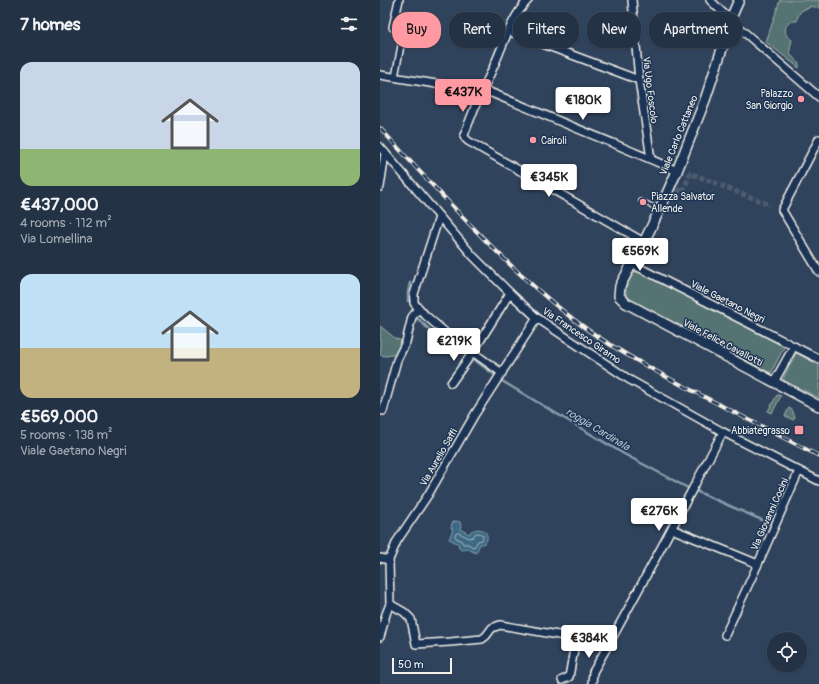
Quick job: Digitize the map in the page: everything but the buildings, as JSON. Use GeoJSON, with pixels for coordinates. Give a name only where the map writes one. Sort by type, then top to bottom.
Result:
{"type":"FeatureCollection","features":[{"type":"Feature","properties":{"kind":"street"},"geometry":{"type":"LineString","coordinates":[[396,12],[399,0]]}},
{"type":"Feature","properties":{"kind":"street"},"geometry":{"type":"LineString","coordinates":[[528,0],[518,12],[508,31],[482,90],[464,135],[465,138],[644,242]]}},
{"type":"Feature","properties":{"kind":"street","name":"Via Ugo Foscolo"},"geometry":{"type":"LineString","coordinates":[[632,0],[639,80],[651,159]]}},
{"type":"Feature","properties":{"kind":"street"},"geometry":{"type":"LineString","coordinates":[[710,0],[722,12]]}},
{"type":"Feature","properties":{"kind":"street","name":"Viale Carlo Cattaneo"},"geometry":{"type":"LineString","coordinates":[[734,12],[739,0]]}},
{"type":"Feature","properties":{"kind":"street"},"geometry":{"type":"LineString","coordinates":[[742,30],[819,97]]}},
{"type":"Feature","properties":{"kind":"street"},"geometry":{"type":"LineString","coordinates":[[508,31],[639,80]]}},
{"type":"Feature","properties":{"kind":"street"},"geometry":{"type":"LineString","coordinates":[[395,77],[401,48]]}},
{"type":"Feature","properties":{"kind":"street","name":"Viale Carlo Cattaneo"},"geometry":{"type":"LineString","coordinates":[[619,296],[620,286],[644,242],[677,171],[705,100],[722,48]]}},
{"type":"Feature","properties":{"kind":"street"},"geometry":{"type":"LineString","coordinates":[[380,75],[482,90],[677,171]]}},
{"type":"Feature","properties":{"kind":"street"},"geometry":{"type":"LineString","coordinates":[[819,139],[782,210],[819,272]]}},
{"type":"Feature","properties":{"kind":"street"},"geometry":{"type":"LineString","coordinates":[[380,187],[383,150]]}},
{"type":"Feature","properties":{"kind":"street","name":"Via Francesco Giramo"},"geometry":{"type":"LineString","coordinates":[[383,150],[473,256],[537,318],[630,380],[723,432],[819,481]]}},
{"type":"Feature","properties":{"kind":"street"},"geometry":{"type":"LineString","coordinates":[[439,217],[414,294],[414,303],[447,334],[502,373]]}},
{"type":"Feature","properties":{"kind":"street","name":"Viale Gaetano Negri"},"geometry":{"type":"LineString","coordinates":[[632,264],[819,359]]}},
{"type":"Feature","properties":{"kind":"street"},"geometry":{"type":"LineString","coordinates":[[452,383],[510,293]]}},
{"type":"Feature","properties":{"kind":"street","name":"Viale Felice Cavallotti"},"geometry":{"type":"LineString","coordinates":[[619,296],[626,303],[819,406]]}},
{"type":"Feature","properties":{"kind":"street"},"geometry":{"type":"LineString","coordinates":[[383,411],[397,360],[406,342],[412,318],[419,308]]}},
{"type":"Feature","properties":{"kind":"street","name":"Via Aurelio Saffi"},"geometry":{"type":"LineString","coordinates":[[380,637],[383,614],[390,604],[389,560],[397,541],[428,495],[475,414],[537,318]]}},
{"type":"Feature","properties":{"kind":"street"},"geometry":{"type":"LineString","coordinates":[[774,382],[794,346]]}},
{"type":"Feature","properties":{"kind":"street"},"geometry":{"type":"LineString","coordinates":[[592,684],[593,672],[672,529],[723,432]]}},
{"type":"Feature","properties":{"kind":"street","name":"Via Giovanni Cocini"},"geometry":{"type":"LineString","coordinates":[[725,634],[799,471]]}},
{"type":"Feature","properties":{"kind":"street","name":"Via Giovanni Cocini"},"geometry":{"type":"LineString","coordinates":[[672,529],[758,564]]}},
{"type":"Feature","properties":{"kind":"street"},"geometry":{"type":"LineString","coordinates":[[380,558],[389,560]]}},
{"type":"Feature","properties":{"kind":"street"},"geometry":{"type":"LineString","coordinates":[[390,604],[404,612],[411,619],[416,644],[482,639],[492,628],[500,625],[576,638],[611,641]]}},
{"type":"Feature","properties":{"kind":"street"},"geometry":{"type":"LineString","coordinates":[[562,680],[568,677],[576,638]]}},
{"type":"Feature","properties":{"kind":"lane"},"geometry":{"type":"LineString","coordinates":[[641,201],[660,209]]}},
{"type":"Feature","properties":{"kind":"green space"},"geometry":{"type":"Polygon","coordinates":[[[780,0],[819,0],[819,8],[810,6],[809,8],[804,9],[799,14],[797,21],[789,23],[786,28],[786,35],[792,40],[790,54],[798,63],[799,68],[766,42],[780,0]]]}},
{"type":"Feature","properties":{"kind":"green space"},"geometry":{"type":"Polygon","coordinates":[[[633,273],[642,273],[784,347],[771,373],[629,299],[626,288],[633,273]]]}},
{"type":"Feature","properties":{"kind":"green space"},"geometry":{"type":"Polygon","coordinates":[[[380,326],[396,339],[403,341],[398,354],[386,356],[380,355],[380,326]]]}},
{"type":"Feature","properties":{"kind":"green space"},"geometry":{"type":"Polygon","coordinates":[[[796,353],[819,365],[819,398],[783,380],[796,353]]]}},
{"type":"Feature","properties":{"kind":"green space"},"geometry":{"type":"Polygon","coordinates":[[[777,395],[781,396],[772,413],[768,411],[777,395]]]}},
{"type":"Feature","properties":{"kind":"green space"},"geometry":{"type":"Polygon","coordinates":[[[789,408],[792,410],[795,418],[793,420],[785,416],[789,408]]]}},
{"type":"Feature","properties":{"kind":"water"},"geometry":{"type":"Polygon","coordinates":[[[456,521],[460,522],[460,529],[469,534],[476,529],[481,529],[487,534],[486,541],[480,544],[476,553],[466,548],[461,550],[458,547],[459,544],[449,539],[453,530],[451,528],[452,523],[456,521]]]}},
{"type":"Feature","properties":{"kind":"waterway","name":"roggia Cardinala"},"geometry":{"type":"LineString","coordinates":[[408,301],[410,283]]}},
{"type":"Feature","properties":{"kind":"waterway","name":"roggia Cardinala"},"geometry":{"type":"LineString","coordinates":[[418,319],[432,332],[468,355]]}},
{"type":"Feature","properties":{"kind":"waterway","name":"roggia Cardinala"},"geometry":{"type":"LineString","coordinates":[[472,358],[496,376]]}},
{"type":"Feature","properties":{"kind":"waterway","name":"roggia Cardinala"},"geometry":{"type":"LineString","coordinates":[[502,381],[624,454],[688,488]]}},
{"type":"Feature","properties":{"kind":"waterway","name":"roggia Cardinala"},"geometry":{"type":"LineString","coordinates":[[696,491],[773,525]]}},
{"type":"Feature","properties":{"kind":"tunnel"},"geometry":{"type":"LineString","coordinates":[[670,186],[683,192],[690,173],[770,205]]}},
{"type":"Feature","properties":{"kind":"railway"},"geometry":{"type":"LineString","coordinates":[[380,128],[427,180],[487,242],[552,303],[570,317],[613,347],[639,362],[819,456]]}},
{"type":"Feature","properties":{"kind":"place","name":"Palazzo San Giorgio"},"geometry":{"type":"Point","coordinates":[801,99]}},
{"type":"Feature","properties":{"kind":"place","name":"Cairoli"},"geometry":{"type":"Point","coordinates":[533,140]}},
{"type":"Feature","properties":{"kind":"place","name":"Piazza Salvator Allende"},"geometry":{"type":"Point","coordinates":[643,202]}},
{"type":"Feature","properties":{"kind":"place","name":"Abbiategrasso"},"geometry":{"type":"Point","coordinates":[799,430]}}]}
